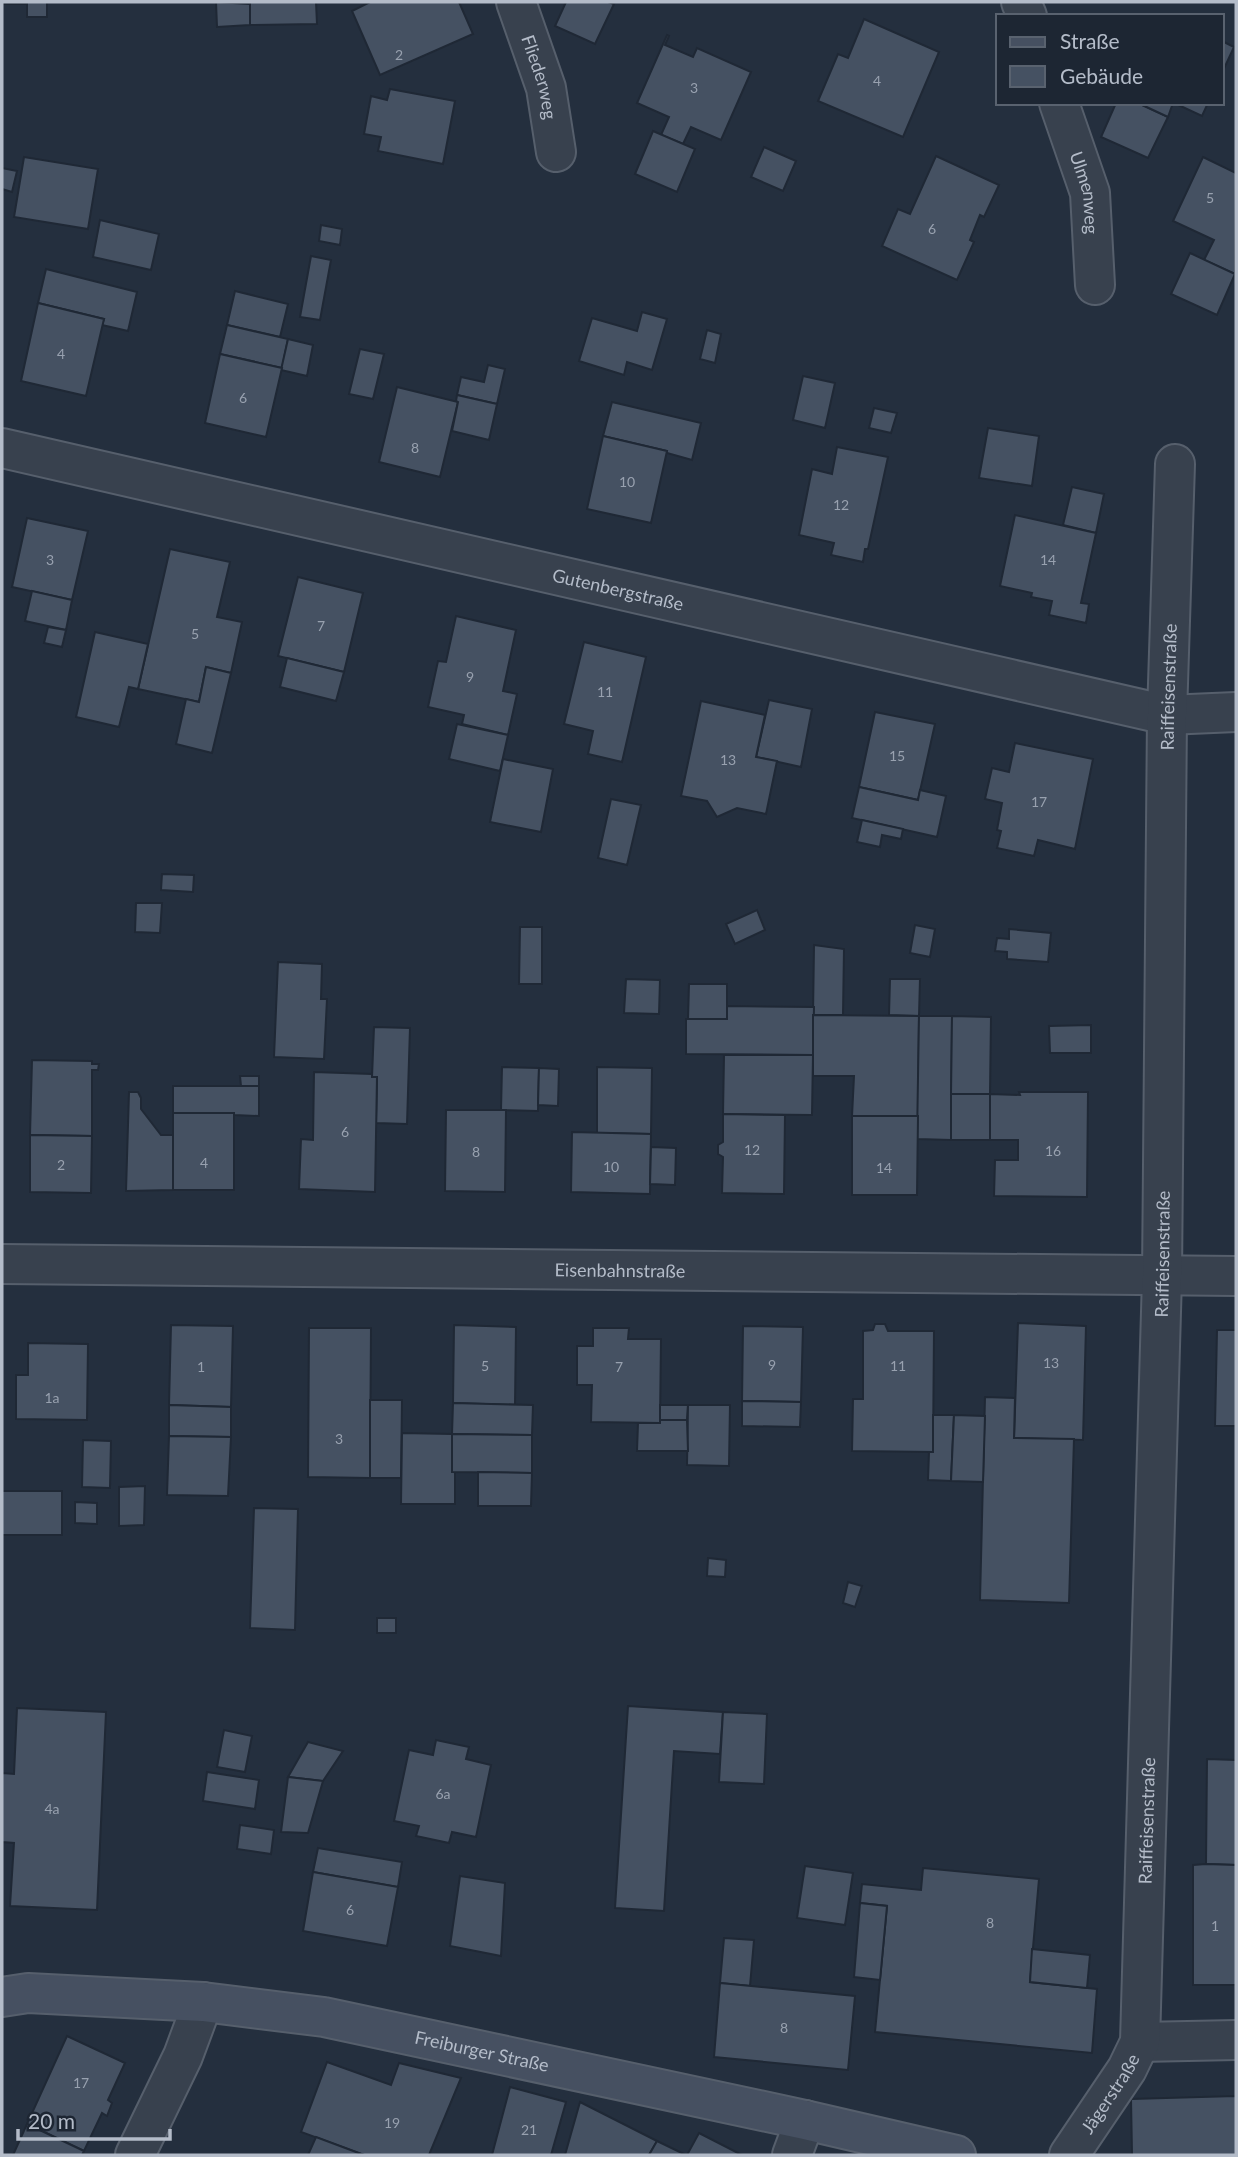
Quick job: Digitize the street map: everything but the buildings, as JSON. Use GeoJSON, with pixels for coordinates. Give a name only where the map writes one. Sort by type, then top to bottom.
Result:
{"type":"FeatureCollection","features":[{"type":"Feature","properties":{"kind":"street","name":"Fliederweg"},"geometry":{"type":"LineString","coordinates":[[516,2],[546,88],[556,152]]}},
{"type":"Feature","properties":{"kind":"street","name":"Ulmenweg"},"geometry":{"type":"LineString","coordinates":[[1060,105],[1090,193],[1095,285]]}},
{"type":"Feature","properties":{"kind":"street","name":"Gutenbergstraße"},"geometry":{"type":"LineString","coordinates":[[2,448],[1167,715],[1236,712]]}},
{"type":"Feature","properties":{"kind":"street","name":"Raiffeisenstraße"},"geometry":{"type":"LineString","coordinates":[[1140,2042],[1162,1277],[1167,715],[1175,464]]}},
{"type":"Feature","properties":{"kind":"street","name":"Eisenbahnstraße"},"geometry":{"type":"LineString","coordinates":[[2,1264],[1236,1276]]}},
{"type":"Feature","properties":{"kind":"street","name":"Freiburger Straße"},"geometry":{"type":"LineString","coordinates":[[2,1997],[28,1993],[203,2002],[324,2017],[956,2155]]}},
{"type":"Feature","properties":{"kind":"street"},"geometry":{"type":"LineString","coordinates":[[135,2155],[183,2056],[203,2002]]}},
{"type":"Feature","properties":{"kind":"street","name":"Jägerstraße"},"geometry":{"type":"LineString","coordinates":[[1069,2155],[1127,2069],[1140,2042],[1236,2040]]}},
{"type":"Feature","properties":{"kind":"street"},"geometry":{"type":"LineString","coordinates":[[792,2155],[805,2120]]}}]}
